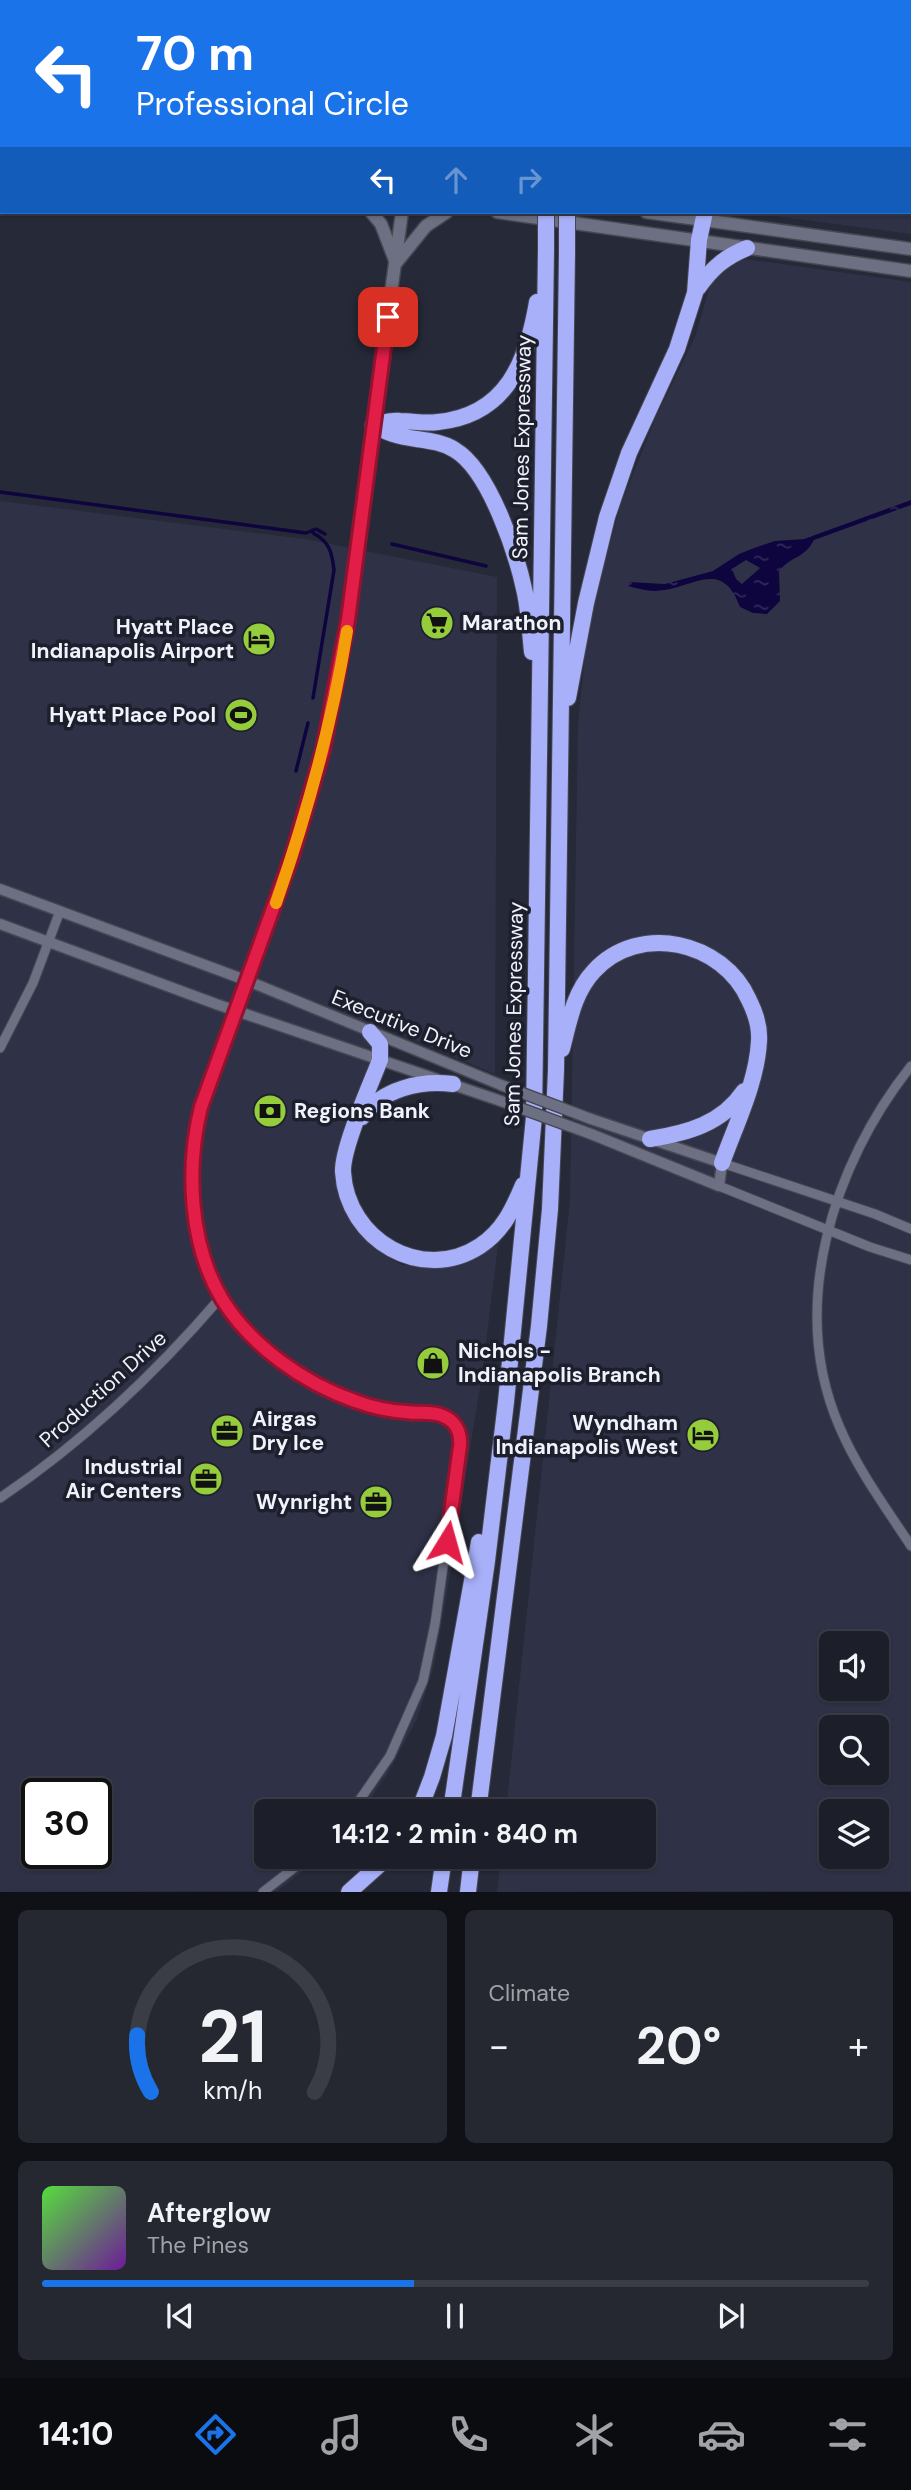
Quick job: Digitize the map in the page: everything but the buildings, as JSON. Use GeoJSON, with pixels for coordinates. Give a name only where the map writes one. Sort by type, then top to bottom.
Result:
{"type":"FeatureCollection","features":[{"type":"Feature","properties":{"kind":"highway","name":"Sam Jones Expressway"},"geometry":{"type":"LineString","coordinates":[[453,1799],[487,1561],[506,1402],[534,1117],[546,214]]}},
{"type":"Feature","properties":{"kind":"highway","name":"Sam Jones Expressway"},"geometry":{"type":"LineString","coordinates":[[480,1799],[540,1325],[550,1209],[556,1070],[567,214]]}},
{"type":"Feature","properties":{"kind":"highway"},"geometry":{"type":"LineString","coordinates":[[559,747],[586,603],[607,517],[629,453],[684,332],[695,293],[699,240],[704,216]]}},
{"type":"Feature","properties":{"kind":"highway"},"geometry":{"type":"LineString","coordinates":[[695,293],[714,267],[727,257],[747,248]]}},
{"type":"Feature","properties":{"kind":"highway"},"geometry":{"type":"LineString","coordinates":[[373,425],[398,420],[424,423],[446,421],[477,409],[504,388],[517,372],[529,343],[546,250]]}},
{"type":"Feature","properties":{"kind":"highway"},"geometry":{"type":"LineString","coordinates":[[373,425],[393,435],[445,445],[463,455],[477,470],[504,525],[523,584],[539,717]]}},
{"type":"Feature","properties":{"kind":"highway"},"geometry":{"type":"LineString","coordinates":[[556,1070],[573,1006],[595,970],[617,954],[655,943],[687,946],[711,956],[731,972],[747,993],[759,1036],[753,1077],[722,1163]]}},
{"type":"Feature","properties":{"kind":"highway"},"geometry":{"type":"LineString","coordinates":[[370,1031],[380,1044],[380,1060],[343,1166],[350,1204],[371,1236],[406,1256],[432,1260],[463,1255],[481,1245],[507,1220],[528,1173]]}},
{"type":"Feature","properties":{"kind":"highway"},"geometry":{"type":"LineString","coordinates":[[650,1139],[683,1134],[712,1121],[736,1102],[753,1077]]}},
{"type":"Feature","properties":{"kind":"highway"},"geometry":{"type":"LineString","coordinates":[[356,1125],[380,1100],[400,1089],[420,1084],[453,1084]]}},
{"type":"Feature","properties":{"kind":"highway"},"geometry":{"type":"LineString","coordinates":[[424,1799],[444,1736],[506,1402]]}},
{"type":"Feature","properties":{"kind":"highway"},"geometry":{"type":"LineString","coordinates":[[349,1892],[375,1869]]}},
{"type":"Feature","properties":{"kind":"highway"},"geometry":{"type":"LineString","coordinates":[[439,1892],[442,1869]]}},
{"type":"Feature","properties":{"kind":"highway"},"geometry":{"type":"LineString","coordinates":[[470,1888],[471,1869]]}},
{"type":"Feature","properties":{"kind":"main road"},"geometry":{"type":"LineString","coordinates":[[373,214],[381,224],[396,263]]}},
{"type":"Feature","properties":{"kind":"main road"},"geometry":{"type":"LineString","coordinates":[[373,425],[402,214]]}},
{"type":"Feature","properties":{"kind":"main road"},"geometry":{"type":"LineString","coordinates":[[396,263],[426,226],[444,214]]}},
{"type":"Feature","properties":{"kind":"main road"},"geometry":{"type":"LineString","coordinates":[[511,214],[911,271]]}},
{"type":"Feature","properties":{"kind":"main road"},"geometry":{"type":"LineString","coordinates":[[675,214],[704,216],[911,249]]}},
{"type":"Feature","properties":{"kind":"street"},"geometry":{"type":"LineString","coordinates":[[361,1799],[377,1778],[402,1732],[429,1660],[461,1438],[455,1425],[439,1414],[408,1413],[373,1406],[320,1386],[268,1351],[233,1315],[211,1275],[197,1228],[191,1167],[201,1107],[295,849],[323,750],[348,620],[373,425]]}},
{"type":"Feature","properties":{"kind":"street","name":"Executive Drive"},"geometry":{"type":"LineString","coordinates":[[0,889],[248,981],[501,1086],[911,1229]]}},
{"type":"Feature","properties":{"kind":"street"},"geometry":{"type":"LineString","coordinates":[[0,1048],[20,1011],[60,911]]}},
{"type":"Feature","properties":{"kind":"street","name":"Executive Drive"},"geometry":{"type":"LineString","coordinates":[[0,924],[236,1011],[591,1134],[828,1230],[911,1260]]}},
{"type":"Feature","properties":{"kind":"street"},"geometry":{"type":"LineString","coordinates":[[911,1066],[872,1122],[837,1201],[822,1256],[817,1309],[819,1355],[825,1387],[839,1427],[851,1452],[911,1546]]}},
{"type":"Feature","properties":{"kind":"street"},"geometry":{"type":"LineString","coordinates":[[719,1186],[722,1163]]}},
{"type":"Feature","properties":{"kind":"street","name":"Production Drive"},"geometry":{"type":"LineString","coordinates":[[0,1498],[66,1449],[122,1400],[182,1342],[221,1297]]}},
{"type":"Feature","properties":{"kind":"street"},"geometry":{"type":"LineString","coordinates":[[262,1892],[292,1869]]}},
{"type":"Feature","properties":{"kind":"shaded area"},"geometry":{"type":"Polygon","coordinates":[[[761,214],[911,214],[911,234],[761,214]]]}},
{"type":"Feature","properties":{"kind":"shaded area"},"geometry":{"type":"Polygon","coordinates":[[[745,259],[911,282],[911,1891],[497,1892],[500,1869],[656,1869],[656,1799],[507,1799],[570,1201],[578,723],[589,616],[621,504],[656,417],[695,337],[711,283],[723,268],[745,259]]]}},
{"type":"Feature","properties":{"kind":"shaded area"},"geometry":{"type":"Polygon","coordinates":[[[0,501],[305,539],[497,577],[495,1074],[383,1027],[340,1147],[337,1192],[354,1226],[375,1249],[402,1265],[429,1268],[462,1265],[498,1245],[482,1375],[446,1598],[434,1666],[417,1719],[388,1773],[370,1799],[254,1799],[254,1869],[305,1869],[277,1891],[0,1892],[0,501]]]}},
{"type":"Feature","properties":{"kind":"water"},"geometry":{"type":"Polygon","coordinates":[[[911,500],[911,505],[814,540],[806,551],[779,571],[780,601],[767,614],[753,613],[740,607],[724,583],[715,579],[655,591],[628,586],[630,582],[665,584],[713,571],[739,554],[775,541],[804,539],[911,500]],[[746,560],[732,569],[736,579],[742,584],[760,568],[746,560]]]}},
{"type":"Feature","properties":{"kind":"waterway"},"geometry":{"type":"LineString","coordinates":[[0,492],[306,533],[316,529],[325,534]]}},
{"type":"Feature","properties":{"kind":"waterway"},"geometry":{"type":"LineString","coordinates":[[313,530],[329,548],[334,570],[313,698]]}},
{"type":"Feature","properties":{"kind":"waterway"},"geometry":{"type":"LineString","coordinates":[[392,544],[486,566]]}},
{"type":"Feature","properties":{"kind":"waterway"},"geometry":{"type":"LineString","coordinates":[[296,771],[308,723]]}},
{"type":"Feature","properties":{"kind":"slow traffic"},"geometry":{"type":"LineString","coordinates":[[276,903],[316,779],[347,631]]}},
{"type":"Feature","properties":{"kind":"place","name":"Marathon"},"geometry":{"type":"Point","coordinates":[437,623]}},
{"type":"Feature","properties":{"kind":"place","name":"Hyatt Place Indianapolis Airport"},"geometry":{"type":"Point","coordinates":[259,639]}},
{"type":"Feature","properties":{"kind":"place","name":"Hyatt Place Pool"},"geometry":{"type":"Point","coordinates":[241,715]}},
{"type":"Feature","properties":{"kind":"place","name":"Regions Bank"},"geometry":{"type":"Point","coordinates":[270,1111]}},
{"type":"Feature","properties":{"kind":"place","name":"Nichols - Indianapolis Branch"},"geometry":{"type":"Point","coordinates":[433,1363]}},
{"type":"Feature","properties":{"kind":"place","name":"Airgas Dry Ice"},"geometry":{"type":"Point","coordinates":[227,1431]}},
{"type":"Feature","properties":{"kind":"place","name":"Wyndham Indianapolis West"},"geometry":{"type":"Point","coordinates":[703,1435]}},
{"type":"Feature","properties":{"kind":"place","name":"Industrial Air Centers"},"geometry":{"type":"Point","coordinates":[206,1479]}},
{"type":"Feature","properties":{"kind":"place","name":"Wynright"},"geometry":{"type":"Point","coordinates":[376,1502]}},
{"type":"Feature","properties":{"kind":"route"},"geometry":{"type":"LineString","coordinates":[[388,317],[344,650],[323,750],[297,842],[206,1091],[195,1134],[191,1167],[197,1228],[211,1275],[233,1315],[268,1351],[302,1376],[353,1401],[408,1413],[439,1414],[455,1425],[461,1438],[447,1542]]}}]}
